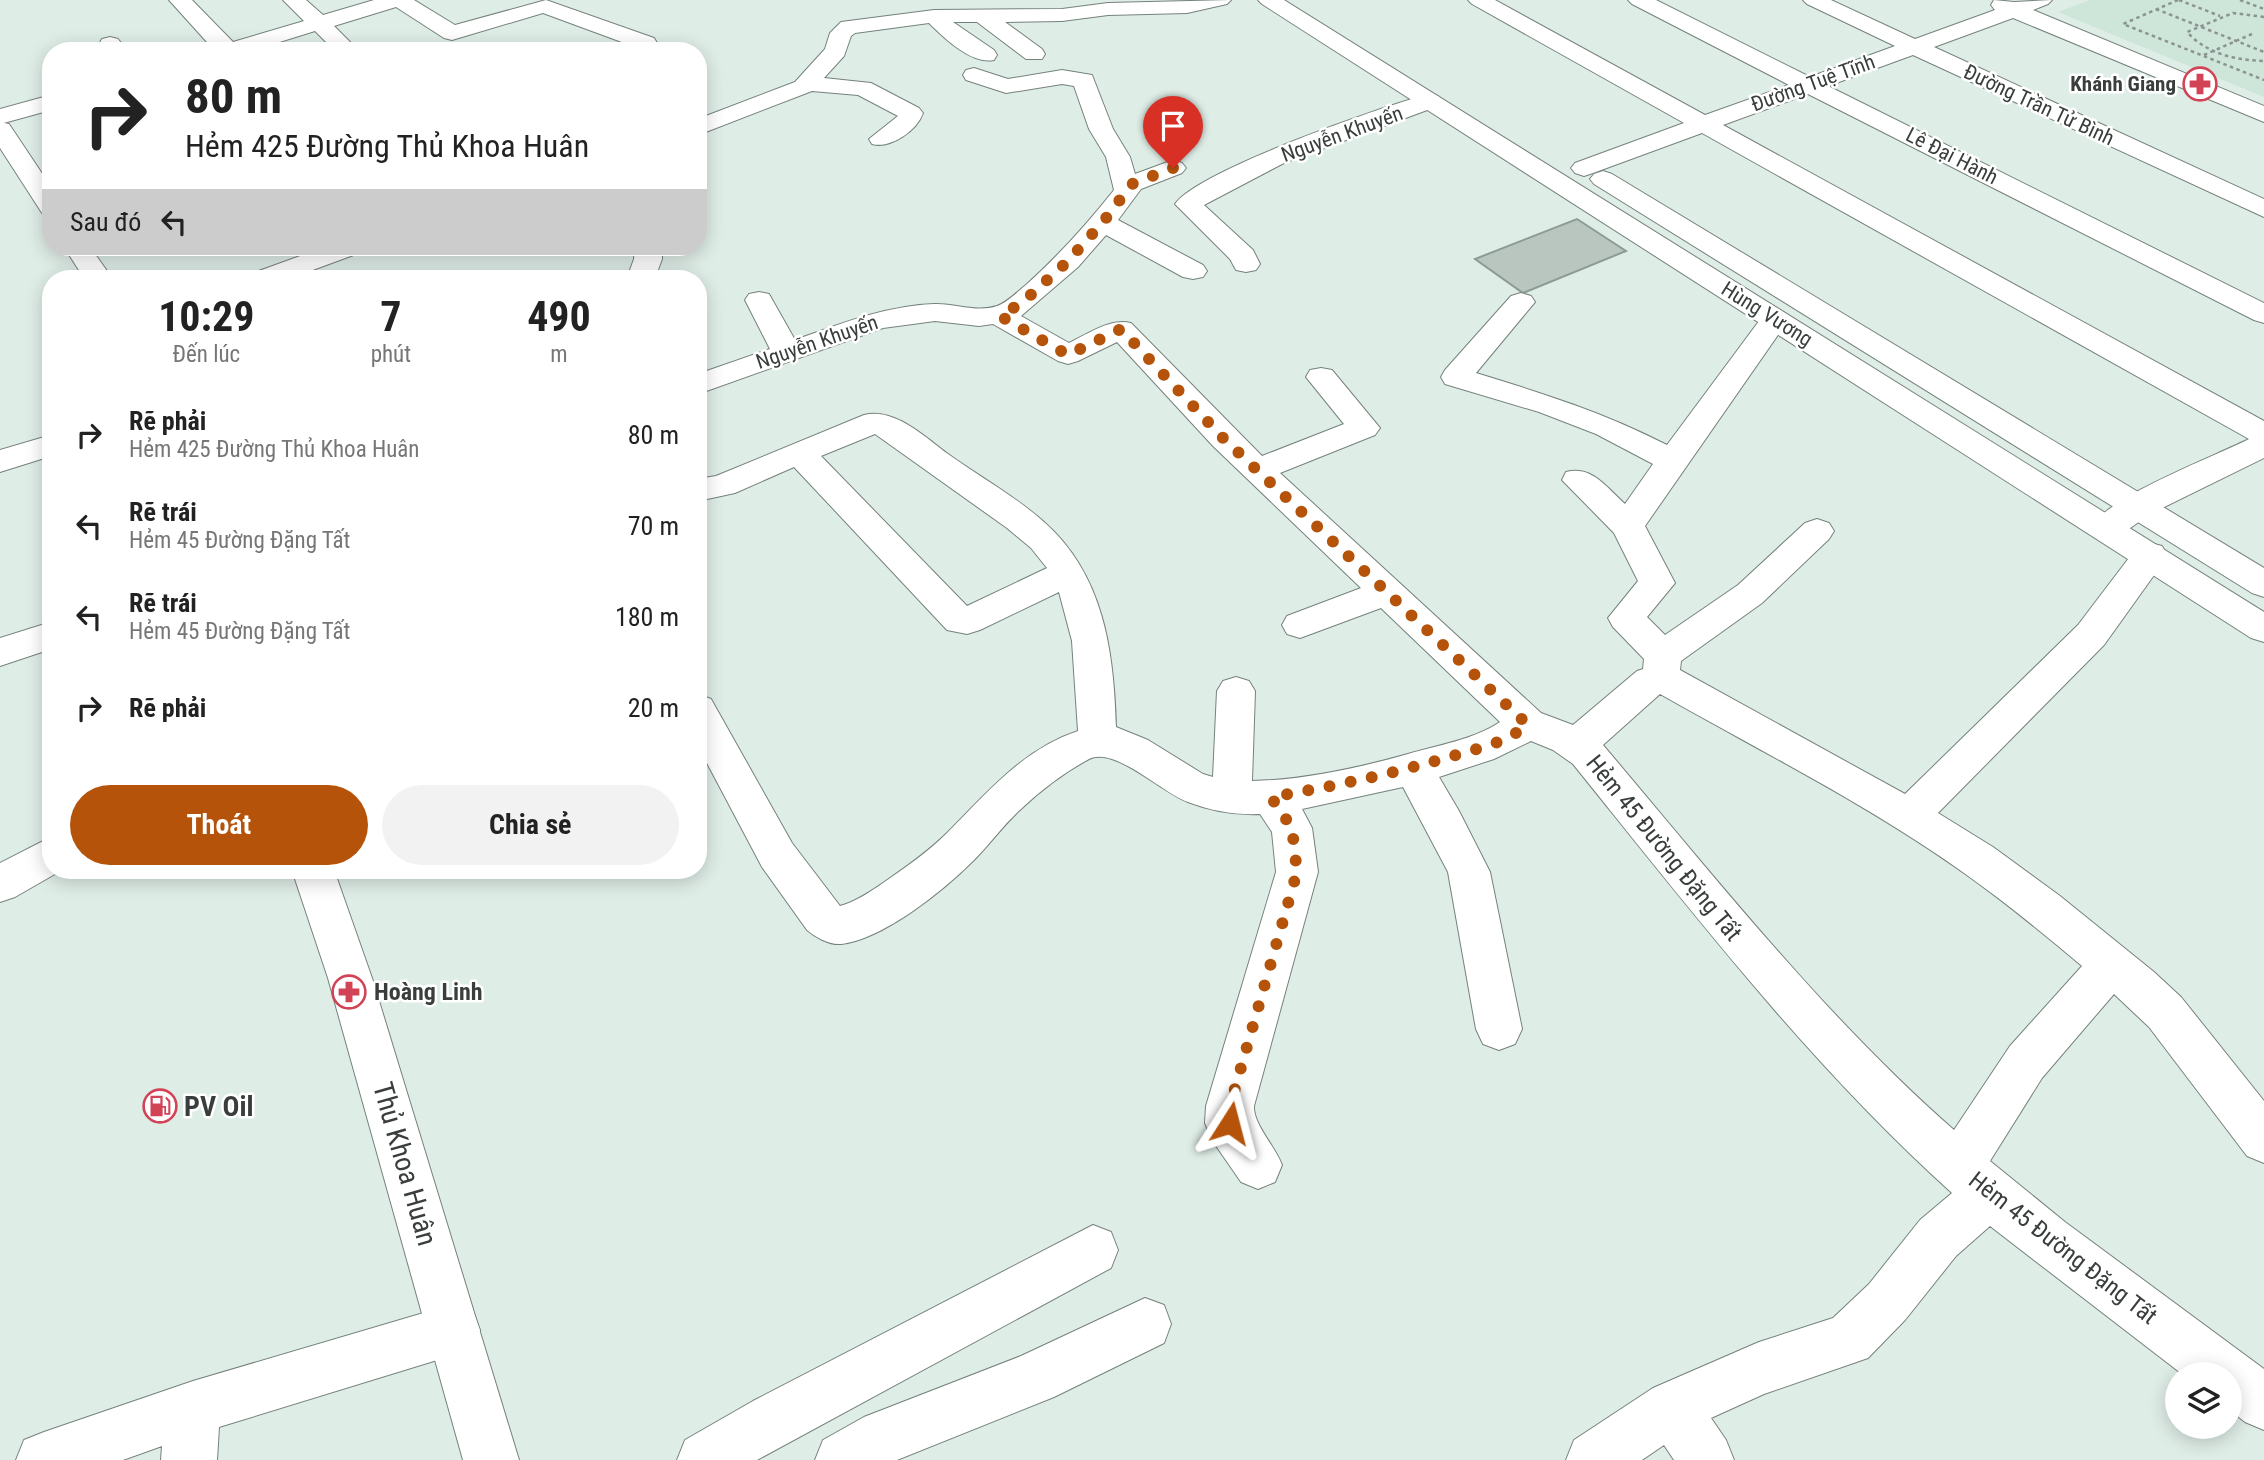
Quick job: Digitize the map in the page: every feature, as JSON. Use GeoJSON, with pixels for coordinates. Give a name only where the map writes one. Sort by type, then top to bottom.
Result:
{"type":"FeatureCollection","features":[{"type":"Feature","properties":{"kind":"street"},"geometry":{"type":"LineString","coordinates":[[180,0],[220,42]]}},
{"type":"Feature","properties":{"kind":"street"},"geometry":{"type":"LineString","coordinates":[[294,0],[338,42]]}},
{"type":"Feature","properties":{"kind":"street"},"geometry":{"type":"LineString","coordinates":[[258,42],[398,0],[452,33],[544,6],[643,42]]}},
{"type":"Feature","properties":{"kind":"street"},"geometry":{"type":"LineString","coordinates":[[707,125],[789,94],[807,84],[836,51],[844,29],[934,16],[1062,15],[1108,9],[1187,7],[1220,0]]}},
{"type":"Feature","properties":{"kind":"street","name":"Hùng Vương"},"geometry":{"type":"LineString","coordinates":[[1269,0],[2264,629]]}},
{"type":"Feature","properties":{"kind":"street","name":"Hùng Vương"},"geometry":{"type":"LineString","coordinates":[[1315,0],[2264,584]]}},
{"type":"Feature","properties":{"kind":"street"},"geometry":{"type":"LineString","coordinates":[[1479,0],[2264,434]]}},
{"type":"Feature","properties":{"kind":"street","name":"Lê Đại Hành"},"geometry":{"type":"LineString","coordinates":[[1639,0],[2264,314]]}},
{"type":"Feature","properties":{"kind":"street","name":"Đường Trần Tử Bình"},"geometry":{"type":"LineString","coordinates":[[1814,0],[2264,209]]}},
{"type":"Feature","properties":{"kind":"street"},"geometry":{"type":"LineString","coordinates":[[1991,0],[2264,115]]}},
{"type":"Feature","properties":{"kind":"street","name":"Đường Tuệ Tĩnh"},"geometry":{"type":"LineString","coordinates":[[1584,168],[2041,0]]}},
{"type":"Feature","properties":{"kind":"street"},"geometry":{"type":"LineString","coordinates":[[934,16],[980,65],[1006,86],[1062,76],[1084,80],[1101,129],[1118,157],[1126,189]]}},
{"type":"Feature","properties":{"kind":"street"},"geometry":{"type":"LineString","coordinates":[[983,16],[1034,54]]}},
{"type":"Feature","properties":{"kind":"street"},"geometry":{"type":"LineString","coordinates":[[807,84],[863,88],[911,113],[909,119],[881,139]]}},
{"type":"Feature","properties":{"kind":"street","name":"Nguyễn Khuyến"},"geometry":{"type":"LineString","coordinates":[[1175,215],[1216,185],[1273,159],[1430,101]]}},
{"type":"Feature","properties":{"kind":"street"},"geometry":{"type":"LineString","coordinates":[[0,117],[42,105]]}},
{"type":"Feature","properties":{"kind":"street"},"geometry":{"type":"LineString","coordinates":[[4,145],[42,195]]}},
{"type":"Feature","properties":{"kind":"street"},"geometry":{"type":"LineString","coordinates":[[1000,316],[1017,307],[1041,286],[1103,222],[1126,189],[1132,184],[1173,168]]}},
{"type":"Feature","properties":{"kind":"street"},"geometry":{"type":"LineString","coordinates":[[1103,222],[1154,230],[1175,215],[1243,256],[1246,264]]}},
{"type":"Feature","properties":{"kind":"street"},"geometry":{"type":"LineString","coordinates":[[1103,222],[1193,271]]}},
{"type":"Feature","properties":{"kind":"street"},"geometry":{"type":"LineString","coordinates":[[292,270],[318,262]]}},
{"type":"Feature","properties":{"kind":"street"},"geometry":{"type":"LineString","coordinates":[[759,300],[786,351]]}},
{"type":"Feature","properties":{"kind":"street"},"geometry":{"type":"LineString","coordinates":[[1521,302],[1457,377],[1550,405],[1607,427],[1672,461]]}},
{"type":"Feature","properties":{"kind":"street","name":"Nguyễn Khuyến"},"geometry":{"type":"LineString","coordinates":[[707,382],[877,320],[935,312],[979,317],[1000,316]]}},
{"type":"Feature","properties":{"kind":"street","name":"Hẻm 45 Đường Đặng Tất"},"geometry":{"type":"LineString","coordinates":[[1000,316],[1068,355],[1121,329],[1224,439],[1527,724],[1577,745],[1783,990],[1891,1102],[1974,1180],[2211,1362]]}},
{"type":"Feature","properties":{"kind":"street"},"geometry":{"type":"LineString","coordinates":[[1629,526],[1644,498],[1775,319]]}},
{"type":"Feature","properties":{"kind":"street"},"geometry":{"type":"LineString","coordinates":[[1258,470],[1364,428],[1321,377]]}},
{"type":"Feature","properties":{"kind":"street"},"geometry":{"type":"LineString","coordinates":[[707,489],[723,485],[868,423],[881,424],[1017,520],[1053,551],[1067,573],[1086,617],[1097,740]]}},
{"type":"Feature","properties":{"kind":"street"},"geometry":{"type":"LineString","coordinates":[[2107,528],[2138,506],[2264,445]]}},
{"type":"Feature","properties":{"kind":"street"},"geometry":{"type":"LineString","coordinates":[[0,461],[42,448]]}},
{"type":"Feature","properties":{"kind":"street"},"geometry":{"type":"LineString","coordinates":[[799,453],[960,621],[967,621],[1067,573]]}},
{"type":"Feature","properties":{"kind":"street"},"geometry":{"type":"LineString","coordinates":[[1578,480],[1629,526],[1657,583],[1626,618],[1662,666],[1989,867],[2112,964],[2165,1012],[2264,1139]]}},
{"type":"Feature","properties":{"kind":"street"},"geometry":{"type":"LineString","coordinates":[[1577,745],[1650,681],[1662,666],[1750,594],[1817,531]]}},
{"type":"Feature","properties":{"kind":"street"},"geometry":{"type":"LineString","coordinates":[[1909,816],[2091,635],[2150,555]]}},
{"type":"Feature","properties":{"kind":"street"},"geometry":{"type":"LineString","coordinates":[[1300,625],[1385,593]]}},
{"type":"Feature","properties":{"kind":"street"},"geometry":{"type":"LineString","coordinates":[[0,652],[42,638]]}},
{"type":"Feature","properties":{"kind":"street"},"geometry":{"type":"LineString","coordinates":[[1236,691],[1252,797],[1292,828],[1297,872],[1230,1106],[1230,1123],[1258,1165]]}},
{"type":"Feature","properties":{"kind":"street"},"geometry":{"type":"LineString","coordinates":[[707,725],[778,855],[822,917],[830,924],[841,925],[884,905],[957,849],[1011,794],[1079,746],[1097,740],[1111,741],[1198,790],[1252,797],[1362,781],[1412,768],[1497,743],[1519,732],[1527,724]]}},
{"type":"Feature","properties":{"kind":"street"},"geometry":{"type":"LineString","coordinates":[[1412,768],[1445,823],[1469,872],[1499,1029]]}},
{"type":"Feature","properties":{"kind":"street"},"geometry":{"type":"LineString","coordinates":[[0,884],[42,860]]}},
{"type":"Feature","properties":{"kind":"street","name":"Thủ Khoa Huân"},"geometry":{"type":"LineString","coordinates":[[316,879],[351,978],[491,1460]]}},
{"type":"Feature","properties":{"kind":"street"},"geometry":{"type":"LineString","coordinates":[[1594,1460],[1672,1407],[1759,1369],[1849,1339],[1887,1302],[1938,1238],[1974,1180],[2026,1062],[2112,964]]}},
{"type":"Feature","properties":{"kind":"street"},"geometry":{"type":"LineString","coordinates":[[705,1460],[784,1413],[1093,1250]]}},
{"type":"Feature","properties":{"kind":"street"},"geometry":{"type":"LineString","coordinates":[[843,1460],[884,1437],[1035,1378],[1145,1324]]}},
{"type":"Feature","properties":{"kind":"street"},"geometry":{"type":"LineString","coordinates":[[44,1460],[194,1408],[454,1330]]}},
{"type":"Feature","properties":{"kind":"street","name":"Hẻm 45 Đường Đặng Tất"},"geometry":{"type":"LineString","coordinates":[[2242,1386],[2264,1403]]}},
{"type":"Feature","properties":{"kind":"street"},"geometry":{"type":"LineString","coordinates":[[1672,1407],[1706,1460]]}},
{"type":"Feature","properties":{"kind":"street"},"geometry":{"type":"LineString","coordinates":[[189,1460],[194,1408]]}},
{"type":"Feature","properties":{"kind":"path"},"geometry":{"type":"LineString","coordinates":[[2222,17],[2178,0],[2123,24],[2264,80]]}},
{"type":"Feature","properties":{"kind":"path"},"geometry":{"type":"LineString","coordinates":[[2240,0],[2264,9]]}},
{"type":"Feature","properties":{"kind":"path"},"geometry":{"type":"LineString","coordinates":[[2155,9],[2264,52]]}},
{"type":"Feature","properties":{"kind":"path"},"geometry":{"type":"LineString","coordinates":[[2264,17],[2248,11],[2235,11],[2187,32],[2195,43],[2215,51],[2237,59],[2264,61]]}},
{"type":"Feature","properties":{"kind":"path"},"geometry":{"type":"LineString","coordinates":[[2203,55],[2252,34]]}},
{"type":"Feature","properties":{"kind":"shaded area"},"geometry":{"type":"Polygon","coordinates":[[[2090,0],[2264,0],[2264,97],[2058,12],[2090,0]]]}},
{"type":"Feature","properties":{"kind":"building"},"geometry":{"type":"Polygon","coordinates":[[[1577,219],[1626,251],[1523,293],[1475,259],[1577,219]]]}},
{"type":"Feature","properties":{"kind":"place","name":"Khánh Giang"},"geometry":{"type":"Point","coordinates":[2200,84]}},
{"type":"Feature","properties":{"kind":"place","name":"Hoàng Linh"},"geometry":{"type":"Point","coordinates":[349,992]}},
{"type":"Feature","properties":{"kind":"place","name":"PV Oil"},"geometry":{"type":"Point","coordinates":[160,1106]}},
{"type":"Feature","properties":{"kind":"route"},"geometry":{"type":"LineString","coordinates":[[1173,168],[1132,184],[1068,261],[1017,307],[1000,316],[1068,355],[1121,329],[1224,439],[1527,724],[1519,732],[1497,743],[1420,766],[1362,781],[1271,797],[1292,828],[1297,872],[1256,1023],[1230,1106],[1230,1123]]}}]}
